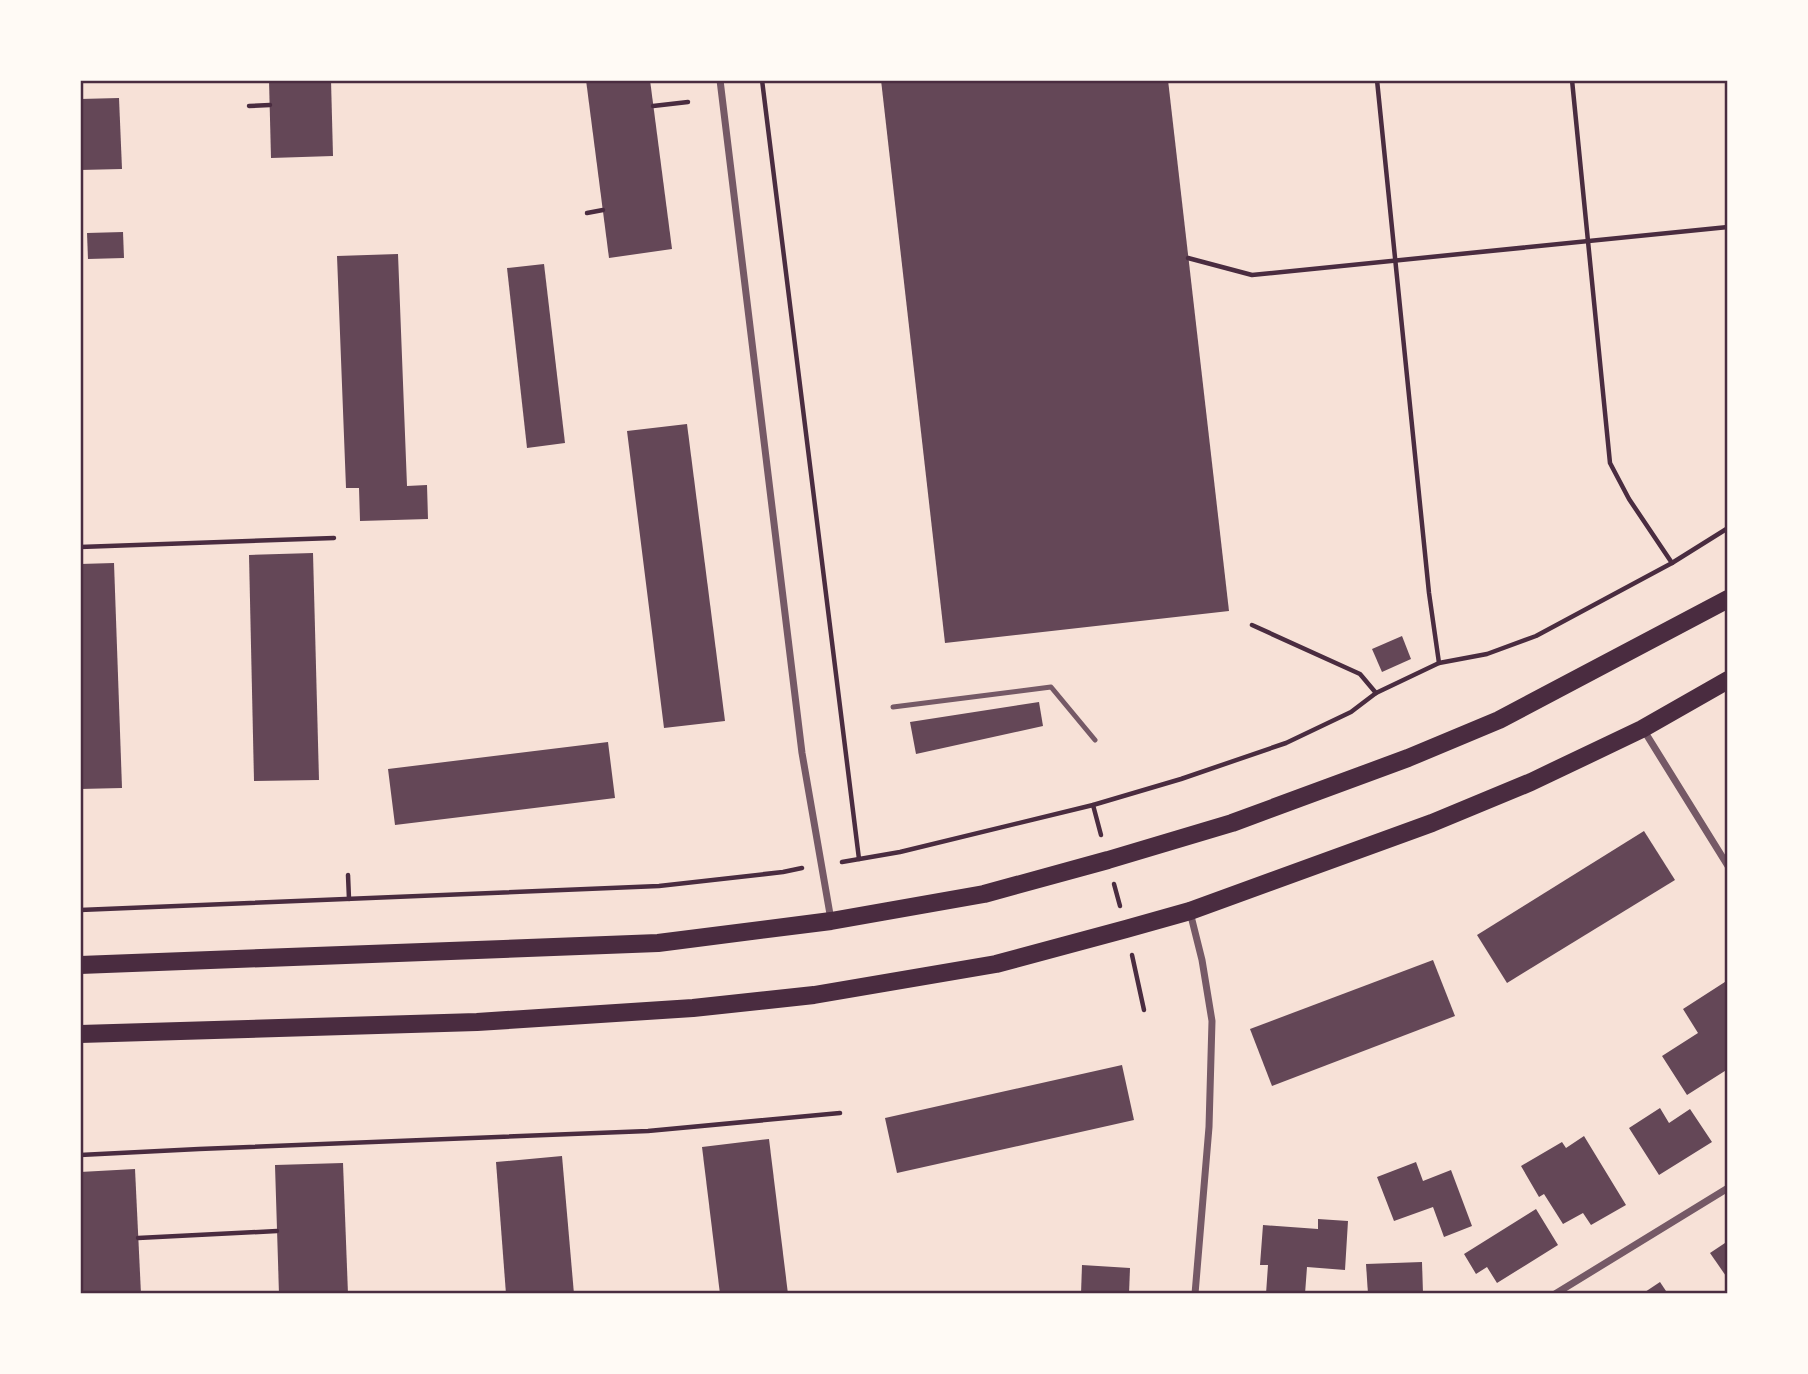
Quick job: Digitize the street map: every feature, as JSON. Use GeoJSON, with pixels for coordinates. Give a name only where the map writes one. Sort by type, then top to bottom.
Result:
{"type":"FeatureCollection","features":[{"type":"Feature","properties":{"kind":"main road"},"geometry":{"type":"LineString","coordinates":[[80,965],[658,943],[831,921],[985,894],[1232,823],[1408,758],[1499,720],[1727,599]]}},
{"type":"Feature","properties":{"kind":"main road"},"geometry":{"type":"LineString","coordinates":[[80,1034],[477,1022],[693,1008],[814,995],[983,966],[1190,911],[1432,823],[1531,782],[1642,729],[1727,680]]}},
{"type":"Feature","properties":{"kind":"street"},"geometry":{"type":"LineString","coordinates":[[720,80],[802,753],[831,921]]}},
{"type":"Feature","properties":{"kind":"street"},"geometry":{"type":"LineString","coordinates":[[1642,729],[1727,866]]}},
{"type":"Feature","properties":{"kind":"street"},"geometry":{"type":"LineString","coordinates":[[1190,911],[1202,960],[1212,1021],[1209,1128],[1195,1293]]}},
{"type":"Feature","properties":{"kind":"street"},"geometry":{"type":"LineString","coordinates":[[1555,1293],[1727,1188]]}},
{"type":"Feature","properties":{"kind":"lane"},"geometry":{"type":"LineString","coordinates":[[892,707],[1051,687],[1095,740]]}},
{"type":"Feature","properties":{"kind":"path"},"geometry":{"type":"LineString","coordinates":[[762,80],[859,859],[1093,805],[1181,779],[1286,743],[1351,712],[1376,693],[1439,663],[1487,654],[1536,636],[1672,563],[1727,528]]}},
{"type":"Feature","properties":{"kind":"path"},"geometry":{"type":"LineString","coordinates":[[1377,80],[1429,593],[1439,663]]}},
{"type":"Feature","properties":{"kind":"path"},"geometry":{"type":"LineString","coordinates":[[1572,80],[1610,463],[1629,499],[1672,563]]}},
{"type":"Feature","properties":{"kind":"path"},"geometry":{"type":"LineString","coordinates":[[653,106],[688,102]]}},
{"type":"Feature","properties":{"kind":"path"},"geometry":{"type":"LineString","coordinates":[[249,106],[270,105]]}},
{"type":"Feature","properties":{"kind":"path"},"geometry":{"type":"LineString","coordinates":[[587,213],[603,210]]}},
{"type":"Feature","properties":{"kind":"path"},"geometry":{"type":"LineString","coordinates":[[1188,258],[1252,275],[1727,227]]}},
{"type":"Feature","properties":{"kind":"path"},"geometry":{"type":"LineString","coordinates":[[80,547],[334,538]]}},
{"type":"Feature","properties":{"kind":"path"},"geometry":{"type":"LineString","coordinates":[[1252,625],[1360,674],[1376,693]]}},
{"type":"Feature","properties":{"kind":"path"},"geometry":{"type":"LineString","coordinates":[[1093,805],[1144,1010]]}},
{"type":"Feature","properties":{"kind":"path"},"geometry":{"type":"LineString","coordinates":[[80,910],[659,886],[783,872]]}},
{"type":"Feature","properties":{"kind":"path"},"geometry":{"type":"LineString","coordinates":[[348,875],[349,899]]}},
{"type":"Feature","properties":{"kind":"path"},"geometry":{"type":"LineString","coordinates":[[80,1156],[648,1131],[840,1114]]}},
{"type":"Feature","properties":{"kind":"path"},"geometry":{"type":"LineString","coordinates":[[138,1238],[277,1231]]}},
{"type":"Feature","properties":{"kind":"building"},"geometry":{"type":"Polygon","coordinates":[[[269,80],[331,80],[333,156],[271,158],[269,80]]]}},
{"type":"Feature","properties":{"kind":"building"},"geometry":{"type":"Polygon","coordinates":[[[586,80],[650,80],[672,249],[609,258],[586,80]]]}},
{"type":"Feature","properties":{"kind":"building"},"geometry":{"type":"Polygon","coordinates":[[[881,80],[1168,80],[1229,611],[945,643],[881,80]]]}},
{"type":"Feature","properties":{"kind":"building"},"geometry":{"type":"Polygon","coordinates":[[[119,98],[122,169],[80,170],[80,99],[119,98]]]}},
{"type":"Feature","properties":{"kind":"building"},"geometry":{"type":"Polygon","coordinates":[[[123,232],[124,258],[88,259],[87,233],[123,232]]]}},
{"type":"Feature","properties":{"kind":"building"},"geometry":{"type":"Polygon","coordinates":[[[398,254],[407,486],[427,485],[428,519],[360,521],[359,488],[346,488],[337,256],[398,254]]]}},
{"type":"Feature","properties":{"kind":"building"},"geometry":{"type":"Polygon","coordinates":[[[544,264],[565,443],[527,448],[507,268],[544,264]]]}},
{"type":"Feature","properties":{"kind":"building"},"geometry":{"type":"Polygon","coordinates":[[[687,424],[725,721],[664,728],[627,431],[687,424]]]}},
{"type":"Feature","properties":{"kind":"building"},"geometry":{"type":"Polygon","coordinates":[[[313,553],[319,780],[254,781],[249,555],[313,553]]]}},
{"type":"Feature","properties":{"kind":"building"},"geometry":{"type":"Polygon","coordinates":[[[114,563],[122,788],[80,789],[80,564],[114,563]]]}},
{"type":"Feature","properties":{"kind":"building"},"geometry":{"type":"Polygon","coordinates":[[[1402,636],[1411,659],[1382,672],[1372,649],[1402,636]]]}},
{"type":"Feature","properties":{"kind":"building"},"geometry":{"type":"Polygon","coordinates":[[[1039,702],[1043,726],[916,754],[910,722],[1039,702]]]}},
{"type":"Feature","properties":{"kind":"building"},"geometry":{"type":"Polygon","coordinates":[[[608,742],[615,798],[395,825],[388,769],[608,742]]]}},
{"type":"Feature","properties":{"kind":"building"},"geometry":{"type":"Polygon","coordinates":[[[1644,831],[1675,880],[1507,983],[1477,935],[1644,831]]]}},
{"type":"Feature","properties":{"kind":"building"},"geometry":{"type":"Polygon","coordinates":[[[1433,960],[1455,1016],[1272,1086],[1250,1029],[1433,960]]]}},
{"type":"Feature","properties":{"kind":"building"},"geometry":{"type":"Polygon","coordinates":[[[1728,980],[1728,1069],[1687,1095],[1662,1056],[1698,1033],[1683,1009],[1728,980]]]}},
{"type":"Feature","properties":{"kind":"building"},"geometry":{"type":"Polygon","coordinates":[[[1122,1065],[1134,1120],[897,1173],[885,1118],[1122,1065]]]}},
{"type":"Feature","properties":{"kind":"building"},"geometry":{"type":"Polygon","coordinates":[[[1660,1108],[1669,1123],[1690,1109],[1712,1142],[1659,1175],[1629,1128],[1660,1108]]]}},
{"type":"Feature","properties":{"kind":"building"},"geometry":{"type":"Polygon","coordinates":[[[1584,1136],[1626,1205],[1591,1225],[1583,1213],[1563,1224],[1544,1194],[1539,1197],[1521,1166],[1562,1142],[1566,1148],[1584,1136]]]}},
{"type":"Feature","properties":{"kind":"building"},"geometry":{"type":"Polygon","coordinates":[[[769,1139],[788,1294],[720,1294],[702,1147],[769,1139]]]}},
{"type":"Feature","properties":{"kind":"building"},"geometry":{"type":"Polygon","coordinates":[[[562,1156],[574,1294],[506,1294],[496,1162],[562,1156]]]}},
{"type":"Feature","properties":{"kind":"building"},"geometry":{"type":"Polygon","coordinates":[[[1416,1162],[1423,1181],[1451,1170],[1472,1226],[1444,1237],[1433,1207],[1394,1221],[1377,1177],[1416,1162]]]}},
{"type":"Feature","properties":{"kind":"building"},"geometry":{"type":"Polygon","coordinates":[[[343,1163],[348,1294],[279,1294],[275,1165],[343,1163]]]}},
{"type":"Feature","properties":{"kind":"building"},"geometry":{"type":"Polygon","coordinates":[[[135,1169],[141,1294],[83,1294],[80,1172],[135,1169]]]}},
{"type":"Feature","properties":{"kind":"building"},"geometry":{"type":"Polygon","coordinates":[[[1536,1209],[1558,1245],[1497,1283],[1487,1267],[1476,1274],[1464,1254],[1536,1209]]]}},
{"type":"Feature","properties":{"kind":"building"},"geometry":{"type":"Polygon","coordinates":[[[1318,1219],[1348,1221],[1345,1270],[1307,1267],[1305,1294],[1266,1294],[1268,1265],[1260,1265],[1263,1225],[1318,1229],[1318,1219]]]}},
{"type":"Feature","properties":{"kind":"building"},"geometry":{"type":"Polygon","coordinates":[[[1728,1241],[1728,1279],[1710,1253],[1728,1241]]]}},
{"type":"Feature","properties":{"kind":"building"},"geometry":{"type":"Polygon","coordinates":[[[1422,1262],[1423,1294],[1368,1294],[1366,1264],[1422,1262]]]}},
{"type":"Feature","properties":{"kind":"building"},"geometry":{"type":"Polygon","coordinates":[[[1082,1265],[1130,1268],[1129,1294],[1081,1294],[1082,1265]]]}},
{"type":"Feature","properties":{"kind":"building"},"geometry":{"type":"Polygon","coordinates":[[[1660,1282],[1668,1294],[1642,1294],[1660,1282]]]}}]}
